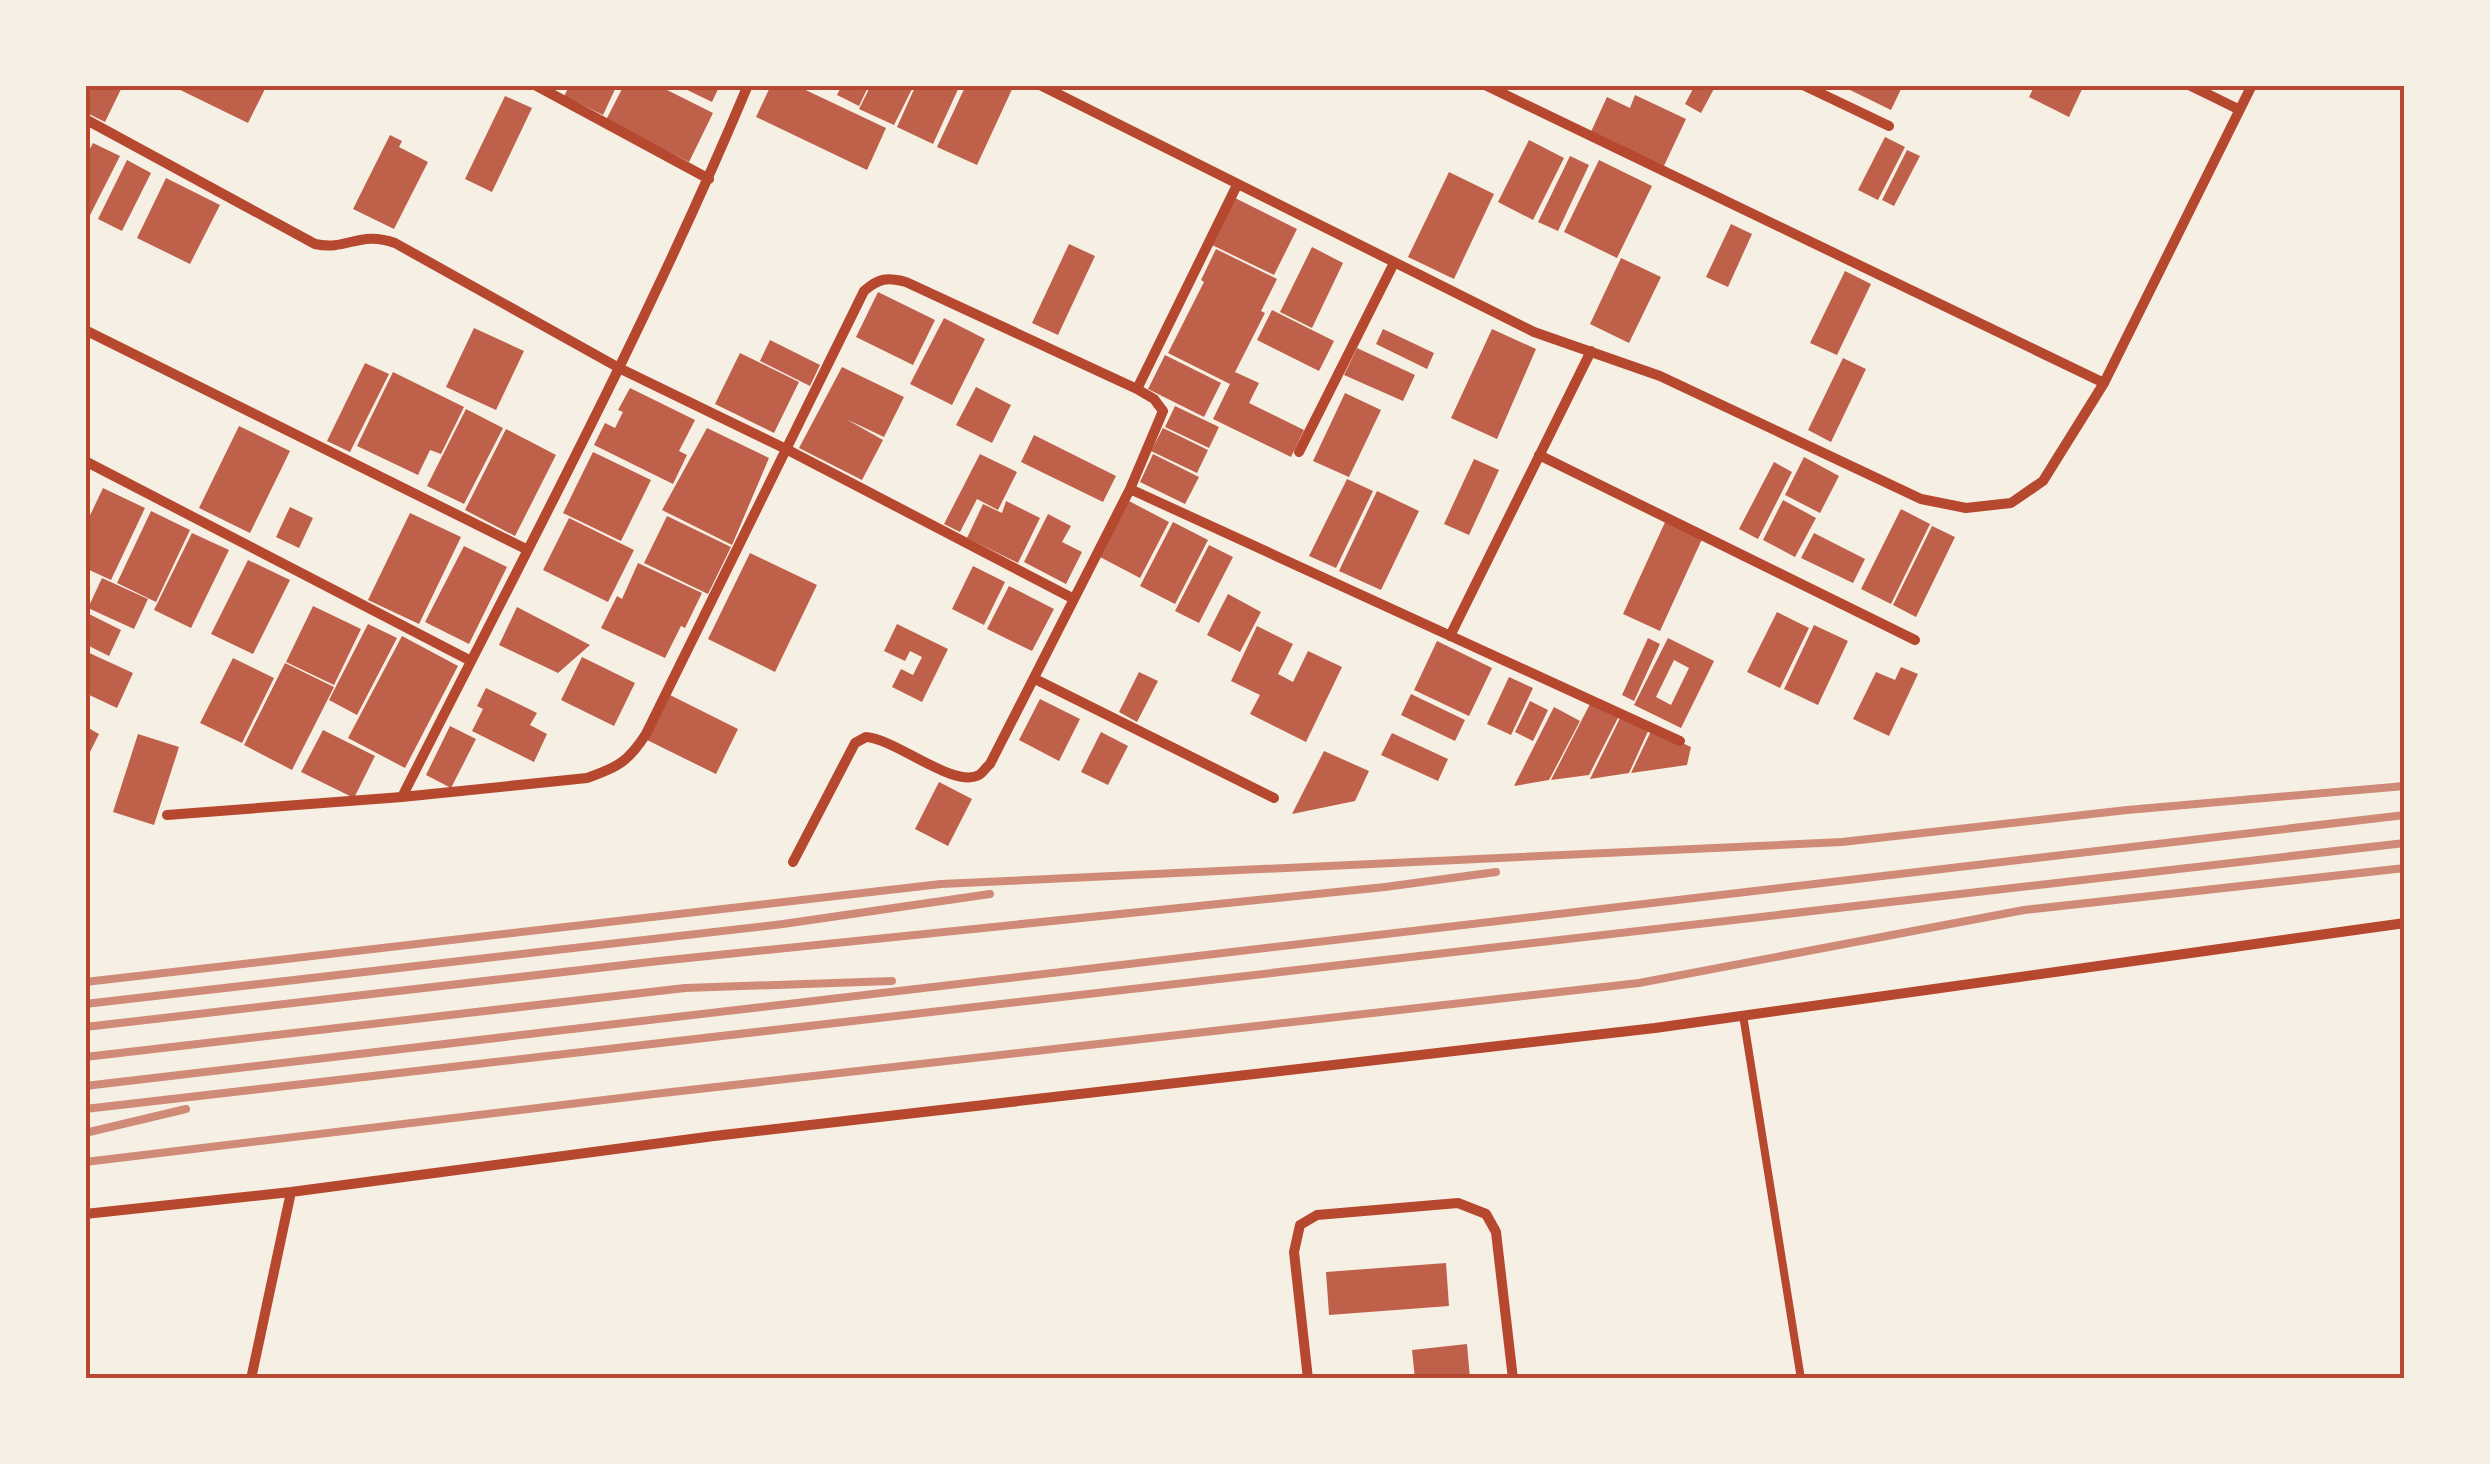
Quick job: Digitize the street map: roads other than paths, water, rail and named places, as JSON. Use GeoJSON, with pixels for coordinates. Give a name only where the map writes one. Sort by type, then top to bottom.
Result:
{"type":"FeatureCollection","features":[{"type":"Feature","properties":{"kind":"street"},"geometry":{"type":"LineString","coordinates":[[535,85],[709,179]]}},
{"type":"Feature","properties":{"kind":"street"},"geometry":{"type":"LineString","coordinates":[[402,797],[621,369],[748,85]]}},
{"type":"Feature","properties":{"kind":"street"},"geometry":{"type":"LineString","coordinates":[[1040,85],[1534,332],[1660,376],[1921,499],[1966,508],[2011,503],[2043,481],[2104,383],[2252,85]]}},
{"type":"Feature","properties":{"kind":"street"},"geometry":{"type":"LineString","coordinates":[[1484,85],[2104,383]]}},
{"type":"Feature","properties":{"kind":"street"},"geometry":{"type":"LineString","coordinates":[[1803,85],[1889,126]]}},
{"type":"Feature","properties":{"kind":"street"},"geometry":{"type":"LineString","coordinates":[[2189,85],[2238,109]]}},
{"type":"Feature","properties":{"kind":"street"},"geometry":{"type":"LineString","coordinates":[[85,119],[315,244],[339,245],[367,236],[394,243],[621,369],[786,449],[1074,600]]}},
{"type":"Feature","properties":{"kind":"street"},"geometry":{"type":"LineString","coordinates":[[1137,389],[1237,185]]}},
{"type":"Feature","properties":{"kind":"street"},"geometry":{"type":"LineString","coordinates":[[1299,452],[1394,263]]}},
{"type":"Feature","properties":{"kind":"street"},"geometry":{"type":"LineString","coordinates":[[167,815],[587,778],[614,769],[631,757],[646,734],[864,291],[876,280],[888,278],[906,282],[1137,389],[1154,399],[1162,412],[1130,489],[990,764],[978,776],[964,778],[866,737],[856,743],[793,862]]}},
{"type":"Feature","properties":{"kind":"street"},"geometry":{"type":"LineString","coordinates":[[85,330],[526,549]]}},
{"type":"Feature","properties":{"kind":"street"},"geometry":{"type":"LineString","coordinates":[[1450,636],[1591,350]]}},
{"type":"Feature","properties":{"kind":"street"},"geometry":{"type":"LineString","coordinates":[[1539,456],[1916,640]]}},
{"type":"Feature","properties":{"kind":"street"},"geometry":{"type":"LineString","coordinates":[[85,461],[471,661]]}},
{"type":"Feature","properties":{"kind":"street"},"geometry":{"type":"LineString","coordinates":[[1130,489],[1680,741]]}},
{"type":"Feature","properties":{"kind":"street"},"geometry":{"type":"LineString","coordinates":[[1035,680],[1274,798]]}},
{"type":"Feature","properties":{"kind":"street"},"geometry":{"type":"LineString","coordinates":[[85,1214],[1743,1016],[2405,924]]}},
{"type":"Feature","properties":{"kind":"street"},"geometry":{"type":"LineString","coordinates":[[251,1379],[290,1192]]}},
{"type":"Feature","properties":{"kind":"street"},"geometry":{"type":"LineString","coordinates":[[1308,1379],[1294,1252],[1300,1224],[1317,1215],[1458,1203],[1486,1214],[1496,1232],[1513,1379]]}},
{"type":"Feature","properties":{"kind":"lane"},"geometry":{"type":"LineString","coordinates":[[1743,1016],[1800,1379]]}},
{"type":"Feature","properties":{"kind":"railway"},"geometry":{"type":"LineString","coordinates":[[85,982],[941,884],[1842,842],[2127,810],[2405,786]]}},
{"type":"Feature","properties":{"kind":"railway"},"geometry":{"type":"LineString","coordinates":[[85,1086],[2405,815]]}},
{"type":"Feature","properties":{"kind":"railway"},"geometry":{"type":"LineString","coordinates":[[85,1109],[2405,843]]}},
{"type":"Feature","properties":{"kind":"railway"},"geometry":{"type":"LineString","coordinates":[[85,1162],[1639,983],[2024,910],[2405,868]]}},
{"type":"Feature","properties":{"kind":"railway"},"geometry":{"type":"LineString","coordinates":[[85,1027],[1496,872]]}},
{"type":"Feature","properties":{"kind":"railway"},"geometry":{"type":"LineString","coordinates":[[85,1004],[783,924],[990,894]]}},
{"type":"Feature","properties":{"kind":"railway"},"geometry":{"type":"LineString","coordinates":[[85,1057],[685,988],[892,981]]}},
{"type":"Feature","properties":{"kind":"railway"},"geometry":{"type":"LineString","coordinates":[[85,1133],[186,1109]]}}]}
